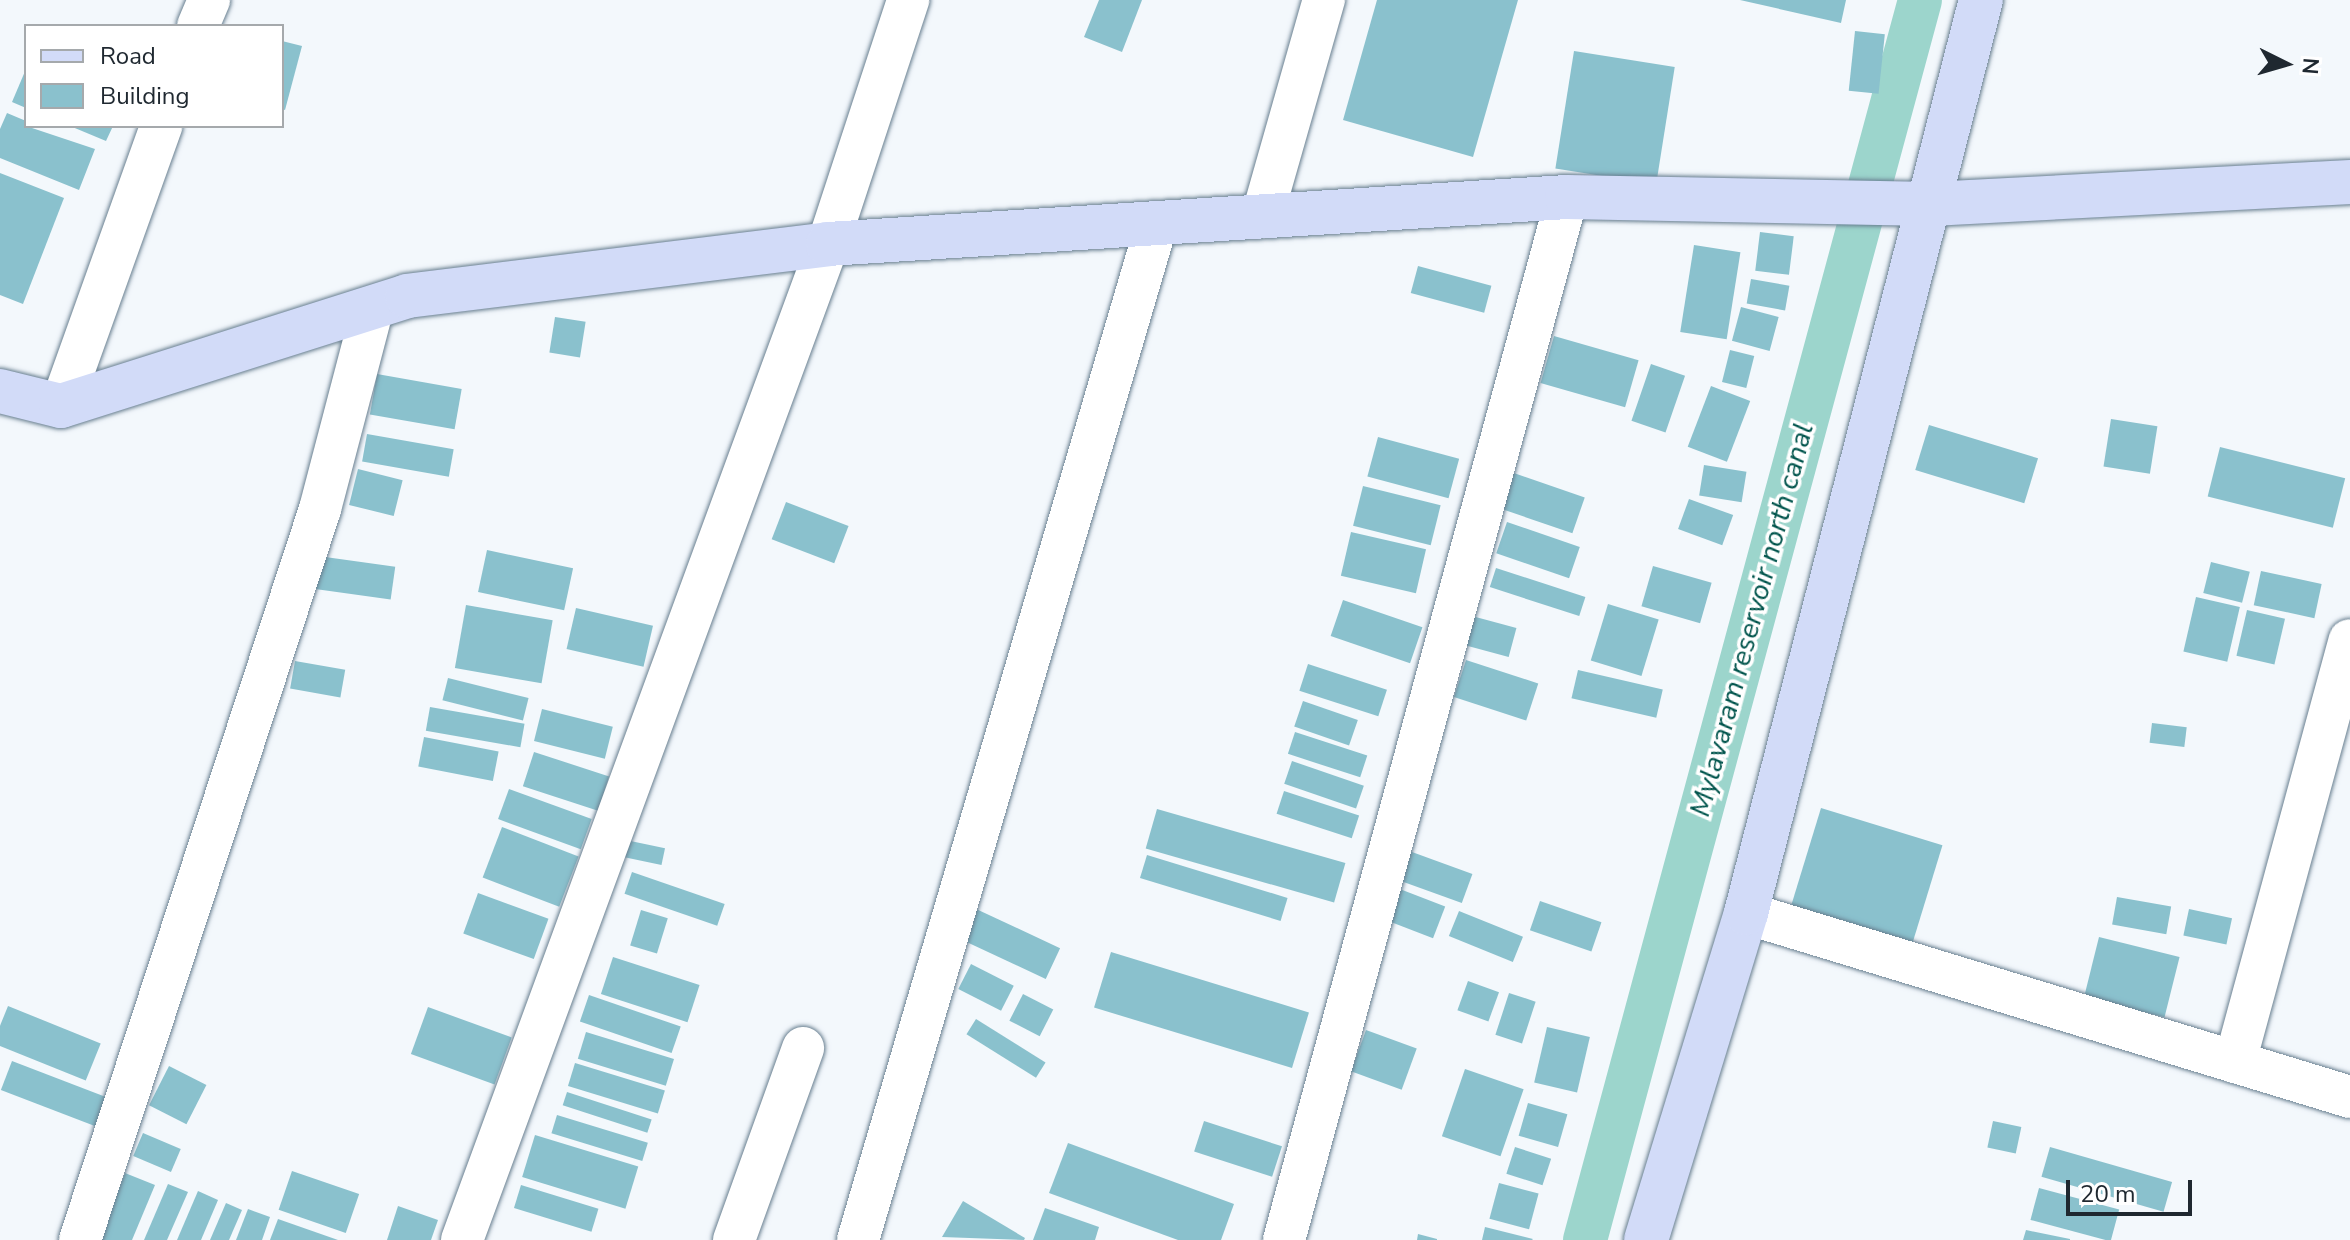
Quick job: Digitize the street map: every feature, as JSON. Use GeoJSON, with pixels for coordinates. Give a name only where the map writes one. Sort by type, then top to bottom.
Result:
{"type":"FeatureCollection","features":[{"type":"Feature","properties":{"kind":"main road"},"geometry":{"type":"LineString","coordinates":[[1646,1240],[1746,913],[1931,204],[1981,0]]}},
{"type":"Feature","properties":{"kind":"main road"},"geometry":{"type":"LineString","coordinates":[[0,391],[61,406],[407,296],[828,244],[1567,197],[1931,204],[2350,182]]}},
{"type":"Feature","properties":{"kind":"street"},"geometry":{"type":"LineString","coordinates":[[199,24],[209,0]]}},
{"type":"Feature","properties":{"kind":"street"},"geometry":{"type":"LineString","coordinates":[[462,1240],[828,244],[908,0]]}},
{"type":"Feature","properties":{"kind":"street"},"geometry":{"type":"LineString","coordinates":[[1262,217],[1324,0]]}},
{"type":"Feature","properties":{"kind":"street"},"geometry":{"type":"LineString","coordinates":[[61,406],[160,128]]}},
{"type":"Feature","properties":{"kind":"street"},"geometry":{"type":"LineString","coordinates":[[1284,1240],[1567,197]]}},
{"type":"Feature","properties":{"kind":"street"},"geometry":{"type":"LineString","coordinates":[[858,1240],[1157,223]]}},
{"type":"Feature","properties":{"kind":"street"},"geometry":{"type":"LineString","coordinates":[[80,1240],[320,509],[373,307]]}},
{"type":"Feature","properties":{"kind":"street"},"geometry":{"type":"LineString","coordinates":[[2235,1062],[2350,640]]}},
{"type":"Feature","properties":{"kind":"street"},"geometry":{"type":"LineString","coordinates":[[1746,913],[2350,1097]]}},
{"type":"Feature","properties":{"kind":"street"},"geometry":{"type":"LineString","coordinates":[[734,1240],[803,1048]]}},
{"type":"Feature","properties":{"kind":"building"},"geometry":{"type":"Polygon","coordinates":[[[1099,0],[1142,0],[1122,52],[1084,37],[1099,0]]]}},
{"type":"Feature","properties":{"kind":"building"},"geometry":{"type":"Polygon","coordinates":[[[1377,0],[1518,0],[1473,157],[1343,120],[1377,0]]]}},
{"type":"Feature","properties":{"kind":"building"},"geometry":{"type":"Polygon","coordinates":[[[1740,0],[1846,0],[1841,23],[1740,0]]]}},
{"type":"Feature","properties":{"kind":"building"},"geometry":{"type":"Polygon","coordinates":[[[1855,31],[1885,34],[1879,94],[1849,91],[1855,31]]]}},
{"type":"Feature","properties":{"kind":"building"},"geometry":{"type":"Polygon","coordinates":[[[284,42],[302,46],[284,110],[284,42]]]}},
{"type":"Feature","properties":{"kind":"building"},"geometry":{"type":"Polygon","coordinates":[[[1574,51],[1675,67],[1656,184],[1555,169],[1574,51]]]}},
{"type":"Feature","properties":{"kind":"building"},"geometry":{"type":"Polygon","coordinates":[[[24,74],[24,107],[12,102],[24,74]]]}},
{"type":"Feature","properties":{"kind":"building"},"geometry":{"type":"Polygon","coordinates":[[[7,113],[24,120],[24,128],[95,149],[79,190],[0,158],[0,129],[7,113]]]}},
{"type":"Feature","properties":{"kind":"building"},"geometry":{"type":"Polygon","coordinates":[[[75,128],[112,128],[106,141],[75,128]]]}},
{"type":"Feature","properties":{"kind":"building"},"geometry":{"type":"Polygon","coordinates":[[[0,173],[64,198],[23,304],[0,295],[0,173]]]}},
{"type":"Feature","properties":{"kind":"building"},"geometry":{"type":"Polygon","coordinates":[[[1760,232],[1794,236],[1789,275],[1755,271],[1760,232]]]}},
{"type":"Feature","properties":{"kind":"building"},"geometry":{"type":"Polygon","coordinates":[[[1694,245],[1740,252],[1727,339],[1680,332],[1694,245]]]}},
{"type":"Feature","properties":{"kind":"building"},"geometry":{"type":"Polygon","coordinates":[[[1418,266],[1491,286],[1484,313],[1411,293],[1418,266]]]}},
{"type":"Feature","properties":{"kind":"building"},"geometry":{"type":"Polygon","coordinates":[[[1751,279],[1789,286],[1785,310],[1747,304],[1751,279]]]}},
{"type":"Feature","properties":{"kind":"building"},"geometry":{"type":"Polygon","coordinates":[[[1741,307],[1779,317],[1770,351],[1732,341],[1741,307]]]}},
{"type":"Feature","properties":{"kind":"building"},"geometry":{"type":"Polygon","coordinates":[[[555,317],[586,322],[580,357],[549,353],[555,317]]]}},
{"type":"Feature","properties":{"kind":"building"},"geometry":{"type":"Polygon","coordinates":[[[1554,336],[1639,360],[1625,407],[1540,383],[1554,336]]]}},
{"type":"Feature","properties":{"kind":"building"},"geometry":{"type":"Polygon","coordinates":[[[1730,350],[1754,356],[1746,388],[1722,382],[1730,350]]]}},
{"type":"Feature","properties":{"kind":"building"},"geometry":{"type":"Polygon","coordinates":[[[1651,364],[1685,376],[1666,432],[1631,421],[1651,364]]]}},
{"type":"Feature","properties":{"kind":"building"},"geometry":{"type":"Polygon","coordinates":[[[377,374],[462,389],[455,429],[370,414],[377,374]]]}},
{"type":"Feature","properties":{"kind":"building"},"geometry":{"type":"Polygon","coordinates":[[[1711,386],[1750,401],[1727,462],[1688,447],[1711,386]]]}},
{"type":"Feature","properties":{"kind":"building"},"geometry":{"type":"Polygon","coordinates":[[[2111,419],[2157,426],[2150,474],[2103,466],[2111,419]]]}},
{"type":"Feature","properties":{"kind":"building"},"geometry":{"type":"Polygon","coordinates":[[[1929,425],[2038,458],[2024,503],[1915,470],[1929,425]]]}},
{"type":"Feature","properties":{"kind":"building"},"geometry":{"type":"Polygon","coordinates":[[[367,434],[454,449],[449,477],[362,462],[367,434]]]}},
{"type":"Feature","properties":{"kind":"building"},"geometry":{"type":"Polygon","coordinates":[[[1378,437],[1459,459],[1449,498],[1367,477],[1378,437]]]}},
{"type":"Feature","properties":{"kind":"building"},"geometry":{"type":"Polygon","coordinates":[[[2220,447],[2345,478],[2333,528],[2208,496],[2220,447]]]}},
{"type":"Feature","properties":{"kind":"building"},"geometry":{"type":"Polygon","coordinates":[[[1704,465],[1746,472],[1742,502],[1699,496],[1704,465]]]}},
{"type":"Feature","properties":{"kind":"building"},"geometry":{"type":"Polygon","coordinates":[[[358,469],[403,480],[394,516],[349,505],[358,469]]]}},
{"type":"Feature","properties":{"kind":"building"},"geometry":{"type":"Polygon","coordinates":[[[1511,472],[1585,497],[1572,533],[1499,508],[1511,472]]]}},
{"type":"Feature","properties":{"kind":"building"},"geometry":{"type":"Polygon","coordinates":[[[1363,486],[1441,505],[1431,545],[1353,526],[1363,486]]]}},
{"type":"Feature","properties":{"kind":"building"},"geometry":{"type":"Polygon","coordinates":[[[1689,499],[1733,515],[1722,545],[1678,529],[1689,499]]]}},
{"type":"Feature","properties":{"kind":"building"},"geometry":{"type":"Polygon","coordinates":[[[786,502],[849,526],[834,563],[772,539],[786,502]]]}},
{"type":"Feature","properties":{"kind":"building"},"geometry":{"type":"Polygon","coordinates":[[[1507,522],[1580,547],[1569,578],[1496,553],[1507,522]]]}},
{"type":"Feature","properties":{"kind":"building"},"geometry":{"type":"Polygon","coordinates":[[[1351,532],[1426,549],[1416,593],[1341,576],[1351,532]]]}},
{"type":"Feature","properties":{"kind":"building"},"geometry":{"type":"Polygon","coordinates":[[[487,550],[573,568],[564,610],[478,592],[487,550]]]}},
{"type":"Feature","properties":{"kind":"building"},"geometry":{"type":"Polygon","coordinates":[[[318,556],[395,567],[391,600],[313,589],[318,556]]]}},
{"type":"Feature","properties":{"kind":"building"},"geometry":{"type":"Polygon","coordinates":[[[2211,562],[2250,572],[2242,603],[2203,593],[2211,562]]]}},
{"type":"Feature","properties":{"kind":"building"},"geometry":{"type":"Polygon","coordinates":[[[1653,566],[1712,583],[1700,623],[1641,606],[1653,566]]]}},
{"type":"Feature","properties":{"kind":"building"},"geometry":{"type":"Polygon","coordinates":[[[1496,568],[1585,597],[1579,616],[1490,587],[1496,568]]]}},
{"type":"Feature","properties":{"kind":"building"},"geometry":{"type":"Polygon","coordinates":[[[2261,571],[2322,584],[2314,618],[2254,605],[2261,571]]]}},
{"type":"Feature","properties":{"kind":"building"},"geometry":{"type":"Polygon","coordinates":[[[2196,597],[2240,607],[2227,662],[2183,652],[2196,597]]]}},
{"type":"Feature","properties":{"kind":"building"},"geometry":{"type":"Polygon","coordinates":[[[1343,600],[1422,627],[1410,663],[1331,636],[1343,600]]]}},
{"type":"Feature","properties":{"kind":"building"},"geometry":{"type":"Polygon","coordinates":[[[1608,604],[1659,619],[1641,676],[1591,660],[1608,604]]]}},
{"type":"Feature","properties":{"kind":"building"},"geometry":{"type":"Polygon","coordinates":[[[466,605],[553,620],[542,683],[455,668],[466,605]]]}},
{"type":"Feature","properties":{"kind":"building"},"geometry":{"type":"Polygon","coordinates":[[[576,608],[653,626],[644,667],[567,649],[576,608]]]}},
{"type":"Feature","properties":{"kind":"building"},"geometry":{"type":"Polygon","coordinates":[[[2247,610],[2285,619],[2274,665],[2236,656],[2247,610]]]}},
{"type":"Feature","properties":{"kind":"building"},"geometry":{"type":"Polygon","coordinates":[[[1472,616],[1516,628],[1509,657],[1464,645],[1472,616]]]}},
{"type":"Feature","properties":{"kind":"building"},"geometry":{"type":"Polygon","coordinates":[[[1466,660],[1538,683],[1526,721],[1454,697],[1466,660]]]}},
{"type":"Feature","properties":{"kind":"building"},"geometry":{"type":"Polygon","coordinates":[[[295,661],[345,670],[340,697],[290,689],[295,661]]]}},
{"type":"Feature","properties":{"kind":"building"},"geometry":{"type":"Polygon","coordinates":[[[1308,664],[1387,690],[1378,716],[1299,691],[1308,664]]]}},
{"type":"Feature","properties":{"kind":"building"},"geometry":{"type":"Polygon","coordinates":[[[1578,670],[1663,690],[1656,718],[1571,698],[1578,670]]]}},
{"type":"Feature","properties":{"kind":"building"},"geometry":{"type":"Polygon","coordinates":[[[448,678],[529,698],[523,720],[442,700],[448,678]]]}},
{"type":"Feature","properties":{"kind":"building"},"geometry":{"type":"Polygon","coordinates":[[[1303,701],[1358,720],[1349,745],[1294,727],[1303,701]]]}},
{"type":"Feature","properties":{"kind":"building"},"geometry":{"type":"Polygon","coordinates":[[[430,707],[525,724],[520,747],[426,731],[430,707]]]}},
{"type":"Feature","properties":{"kind":"building"},"geometry":{"type":"Polygon","coordinates":[[[542,709],[613,727],[605,759],[534,741],[542,709]]]}},
{"type":"Feature","properties":{"kind":"building"},"geometry":{"type":"Polygon","coordinates":[[[2152,723],[2187,727],[2184,747],[2150,743],[2152,723]]]}},
{"type":"Feature","properties":{"kind":"building"},"geometry":{"type":"Polygon","coordinates":[[[1295,732],[1367,755],[1360,777],[1288,754],[1295,732]]]}},
{"type":"Feature","properties":{"kind":"building"},"geometry":{"type":"Polygon","coordinates":[[[424,737],[499,752],[493,781],[418,766],[424,737]]]}},
{"type":"Feature","properties":{"kind":"building"},"geometry":{"type":"Polygon","coordinates":[[[534,752],[609,776],[598,811],[523,786],[534,752]]]}},
{"type":"Feature","properties":{"kind":"building"},"geometry":{"type":"Polygon","coordinates":[[[1292,761],[1364,786],[1356,808],[1284,784],[1292,761]]]}},
{"type":"Feature","properties":{"kind":"building"},"geometry":{"type":"Polygon","coordinates":[[[509,789],[592,819],[581,849],[498,819],[509,789]]]}},
{"type":"Feature","properties":{"kind":"building"},"geometry":{"type":"Polygon","coordinates":[[[1284,791],[1359,815],[1352,838],[1277,814],[1284,791]]]}},
{"type":"Feature","properties":{"kind":"building"},"geometry":{"type":"Polygon","coordinates":[[[1821,808],[1942,845],[1912,945],[1791,907],[1821,808]]]}},
{"type":"Feature","properties":{"kind":"building"},"geometry":{"type":"Polygon","coordinates":[[[1157,809],[1345,863],[1334,902],[1146,848],[1157,809]]]}},
{"type":"Feature","properties":{"kind":"building"},"geometry":{"type":"Polygon","coordinates":[[[502,827],[579,856],[559,907],[483,877],[502,827]]]}},
{"type":"Feature","properties":{"kind":"building"},"geometry":{"type":"Polygon","coordinates":[[[621,839],[665,848],[661,865],[617,856],[621,839]]]}},
{"type":"Feature","properties":{"kind":"building"},"geometry":{"type":"Polygon","coordinates":[[[1401,848],[1472,874],[1462,903],[1390,877],[1401,848]]]}},
{"type":"Feature","properties":{"kind":"building"},"geometry":{"type":"Polygon","coordinates":[[[1147,855],[1288,898],[1281,921],[1140,878],[1147,855]]]}},
{"type":"Feature","properties":{"kind":"building"},"geometry":{"type":"Polygon","coordinates":[[[632,872],[725,904],[717,926],[625,894],[632,872]]]}},
{"type":"Feature","properties":{"kind":"building"},"geometry":{"type":"Polygon","coordinates":[[[1392,886],[1445,906],[1433,938],[1380,918],[1392,886]]]}},
{"type":"Feature","properties":{"kind":"building"},"geometry":{"type":"Polygon","coordinates":[[[478,893],[548,919],[534,959],[463,933],[478,893]]]}},
{"type":"Feature","properties":{"kind":"building"},"geometry":{"type":"Polygon","coordinates":[[[2117,897],[2171,907],[2166,934],[2112,925],[2117,897]]]}},
{"type":"Feature","properties":{"kind":"building"},"geometry":{"type":"Polygon","coordinates":[[[1540,901],[1601,922],[1591,951],[1530,930],[1540,901]]]}},
{"type":"Feature","properties":{"kind":"building"},"geometry":{"type":"Polygon","coordinates":[[[974,908],[1060,948],[1046,979],[960,939],[974,908]]]}},
{"type":"Feature","properties":{"kind":"building"},"geometry":{"type":"Polygon","coordinates":[[[2189,909],[2232,918],[2226,945],[2183,935],[2189,909]]]}},
{"type":"Feature","properties":{"kind":"building"},"geometry":{"type":"Polygon","coordinates":[[[641,910],[668,918],[657,954],[630,945],[641,910]]]}},
{"type":"Feature","properties":{"kind":"building"},"geometry":{"type":"Polygon","coordinates":[[[1459,911],[1523,937],[1513,962],[1449,936],[1459,911]]]}},
{"type":"Feature","properties":{"kind":"building"},"geometry":{"type":"Polygon","coordinates":[[[2099,937],[2180,957],[2165,1017],[2084,997],[2099,937]]]}},
{"type":"Feature","properties":{"kind":"building"},"geometry":{"type":"Polygon","coordinates":[[[1111,952],[1309,1013],[1292,1068],[1094,1007],[1111,952]]]}},
{"type":"Feature","properties":{"kind":"building"},"geometry":{"type":"Polygon","coordinates":[[[613,957],[700,985],[687,1022],[601,994],[613,957]]]}},
{"type":"Feature","properties":{"kind":"building"},"geometry":{"type":"Polygon","coordinates":[[[971,964],[1014,986],[1001,1011],[958,989],[971,964]]]}},
{"type":"Feature","properties":{"kind":"building"},"geometry":{"type":"Polygon","coordinates":[[[1468,981],[1499,992],[1488,1021],[1457,1010],[1468,981]]]}},
{"type":"Feature","properties":{"kind":"building"},"geometry":{"type":"Polygon","coordinates":[[[1509,993],[1536,1002],[1522,1043],[1495,1035],[1509,993]]]}},
{"type":"Feature","properties":{"kind":"building"},"geometry":{"type":"Polygon","coordinates":[[[1023,994],[1053,1009],[1040,1036],[1009,1021],[1023,994]]]}},
{"type":"Feature","properties":{"kind":"building"},"geometry":{"type":"Polygon","coordinates":[[[589,995],[681,1027],[672,1053],[580,1021],[589,995]]]}},
{"type":"Feature","properties":{"kind":"building"},"geometry":{"type":"Polygon","coordinates":[[[8,1006],[101,1043],[86,1081],[0,1046],[0,1026],[8,1006]]]}},
{"type":"Feature","properties":{"kind":"building"},"geometry":{"type":"Polygon","coordinates":[[[428,1007],[512,1037],[495,1084],[411,1054],[428,1007]]]}},
{"type":"Feature","properties":{"kind":"building"},"geometry":{"type":"Polygon","coordinates":[[[976,1019],[1046,1062],[1036,1078],[966,1034],[976,1019]]]}},
{"type":"Feature","properties":{"kind":"building"},"geometry":{"type":"Polygon","coordinates":[[[1547,1027],[1590,1037],[1577,1092],[1534,1083],[1547,1027]]]}},
{"type":"Feature","properties":{"kind":"building"},"geometry":{"type":"Polygon","coordinates":[[[1366,1030],[1417,1048],[1402,1090],[1351,1071],[1366,1030]]]}},
{"type":"Feature","properties":{"kind":"building"},"geometry":{"type":"Polygon","coordinates":[[[586,1032],[674,1059],[666,1086],[578,1059],[586,1032]]]}},
{"type":"Feature","properties":{"kind":"building"},"geometry":{"type":"Polygon","coordinates":[[[12,1061],[122,1103],[111,1132],[1,1090],[12,1061]]]}},
{"type":"Feature","properties":{"kind":"building"},"geometry":{"type":"Polygon","coordinates":[[[575,1063],[665,1090],[658,1113],[568,1086],[575,1063]]]}},
{"type":"Feature","properties":{"kind":"building"},"geometry":{"type":"Polygon","coordinates":[[[169,1066],[206,1085],[186,1124],[149,1105],[169,1066]]]}},
{"type":"Feature","properties":{"kind":"building"},"geometry":{"type":"Polygon","coordinates":[[[1465,1069],[1524,1089],[1501,1156],[1442,1136],[1465,1069]]]}},
{"type":"Feature","properties":{"kind":"building"},"geometry":{"type":"Polygon","coordinates":[[[567,1092],[652,1120],[647,1133],[563,1105],[567,1092]]]}},
{"type":"Feature","properties":{"kind":"building"},"geometry":{"type":"Polygon","coordinates":[[[1528,1103],[1567,1114],[1558,1147],[1519,1136],[1528,1103]]]}},
{"type":"Feature","properties":{"kind":"building"},"geometry":{"type":"Polygon","coordinates":[[[557,1115],[648,1143],[642,1161],[551,1133],[557,1115]]]}},
{"type":"Feature","properties":{"kind":"building"},"geometry":{"type":"Polygon","coordinates":[[[1204,1121],[1282,1146],[1272,1177],[1194,1151],[1204,1121]]]}},
{"type":"Feature","properties":{"kind":"building"},"geometry":{"type":"Polygon","coordinates":[[[1993,1121],[2021,1127],[2016,1153],[1987,1147],[1993,1121]]]}},
{"type":"Feature","properties":{"kind":"building"},"geometry":{"type":"Polygon","coordinates":[[[143,1133],[181,1149],[171,1172],[133,1156],[143,1133]]]}},
{"type":"Feature","properties":{"kind":"building"},"geometry":{"type":"Polygon","coordinates":[[[535,1135],[638,1167],[625,1209],[522,1177],[535,1135]]]}},
{"type":"Feature","properties":{"kind":"building"},"geometry":{"type":"Polygon","coordinates":[[[1068,1143],[1234,1204],[1221,1240],[1178,1240],[1049,1193],[1068,1143]]]}},
{"type":"Feature","properties":{"kind":"building"},"geometry":{"type":"Polygon","coordinates":[[[1515,1147],[1551,1159],[1542,1185],[1506,1174],[1515,1147]]]}},
{"type":"Feature","properties":{"kind":"building"},"geometry":{"type":"Polygon","coordinates":[[[2050,1147],[2172,1182],[2164,1212],[2041,1177],[2050,1147]]]}},
{"type":"Feature","properties":{"kind":"building"},"geometry":{"type":"Polygon","coordinates":[[[292,1171],[359,1194],[346,1233],[279,1210],[292,1171]]]}},
{"type":"Feature","properties":{"kind":"building"},"geometry":{"type":"Polygon","coordinates":[[[125,1173],[155,1185],[132,1240],[98,1240],[125,1173]]]}},
{"type":"Feature","properties":{"kind":"building"},"geometry":{"type":"Polygon","coordinates":[[[1499,1183],[1539,1194],[1529,1229],[1489,1219],[1499,1183]]]}},
{"type":"Feature","properties":{"kind":"building"},"geometry":{"type":"Polygon","coordinates":[[[168,1184],[188,1192],[167,1240],[144,1240],[168,1184]]]}},
{"type":"Feature","properties":{"kind":"building"},"geometry":{"type":"Polygon","coordinates":[[[521,1185],[598,1209],[591,1232],[514,1208],[521,1185]]]}},
{"type":"Feature","properties":{"kind":"building"},"geometry":{"type":"Polygon","coordinates":[[[2039,1188],[2119,1209],[2111,1240],[2030,1220],[2039,1188]]]}},
{"type":"Feature","properties":{"kind":"building"},"geometry":{"type":"Polygon","coordinates":[[[198,1191],[218,1200],[201,1240],[177,1240],[198,1191]]]}},
{"type":"Feature","properties":{"kind":"building"},"geometry":{"type":"Polygon","coordinates":[[[963,1201],[1025,1238],[1024,1240],[942,1237],[963,1201]]]}},
{"type":"Feature","properties":{"kind":"building"},"geometry":{"type":"Polygon","coordinates":[[[226,1203],[242,1210],[229,1240],[210,1240],[226,1203]]]}},
{"type":"Feature","properties":{"kind":"building"},"geometry":{"type":"Polygon","coordinates":[[[398,1206],[438,1220],[431,1240],[387,1240],[398,1206]]]}},
{"type":"Feature","properties":{"kind":"building"},"geometry":{"type":"Polygon","coordinates":[[[1045,1208],[1099,1227],[1095,1240],[1033,1240],[1045,1208]]]}},
{"type":"Feature","properties":{"kind":"building"},"geometry":{"type":"Polygon","coordinates":[[[248,1209],[270,1217],[262,1240],[236,1240],[248,1209]]]}},
{"type":"Feature","properties":{"kind":"building"},"geometry":{"type":"Polygon","coordinates":[[[278,1219],[338,1240],[270,1240],[278,1219]]]}},
{"type":"Feature","properties":{"kind":"building"},"geometry":{"type":"Polygon","coordinates":[[[1485,1227],[1533,1239],[1482,1240],[1485,1227]]]}},
{"type":"Feature","properties":{"kind":"building"},"geometry":{"type":"Polygon","coordinates":[[[2026,1230],[2070,1239],[2070,1240],[2023,1240],[2026,1230]]]}},
{"type":"Feature","properties":{"kind":"building"},"geometry":{"type":"Polygon","coordinates":[[[1418,1234],[1437,1239],[1437,1240],[1417,1240],[1418,1234]]]}},
{"type":"Feature","properties":{"kind":"waterway","name":"Mylavaram reservoir north canal"},"geometry":{"type":"LineString","coordinates":[[1585,1240],[1920,0]]}}]}
